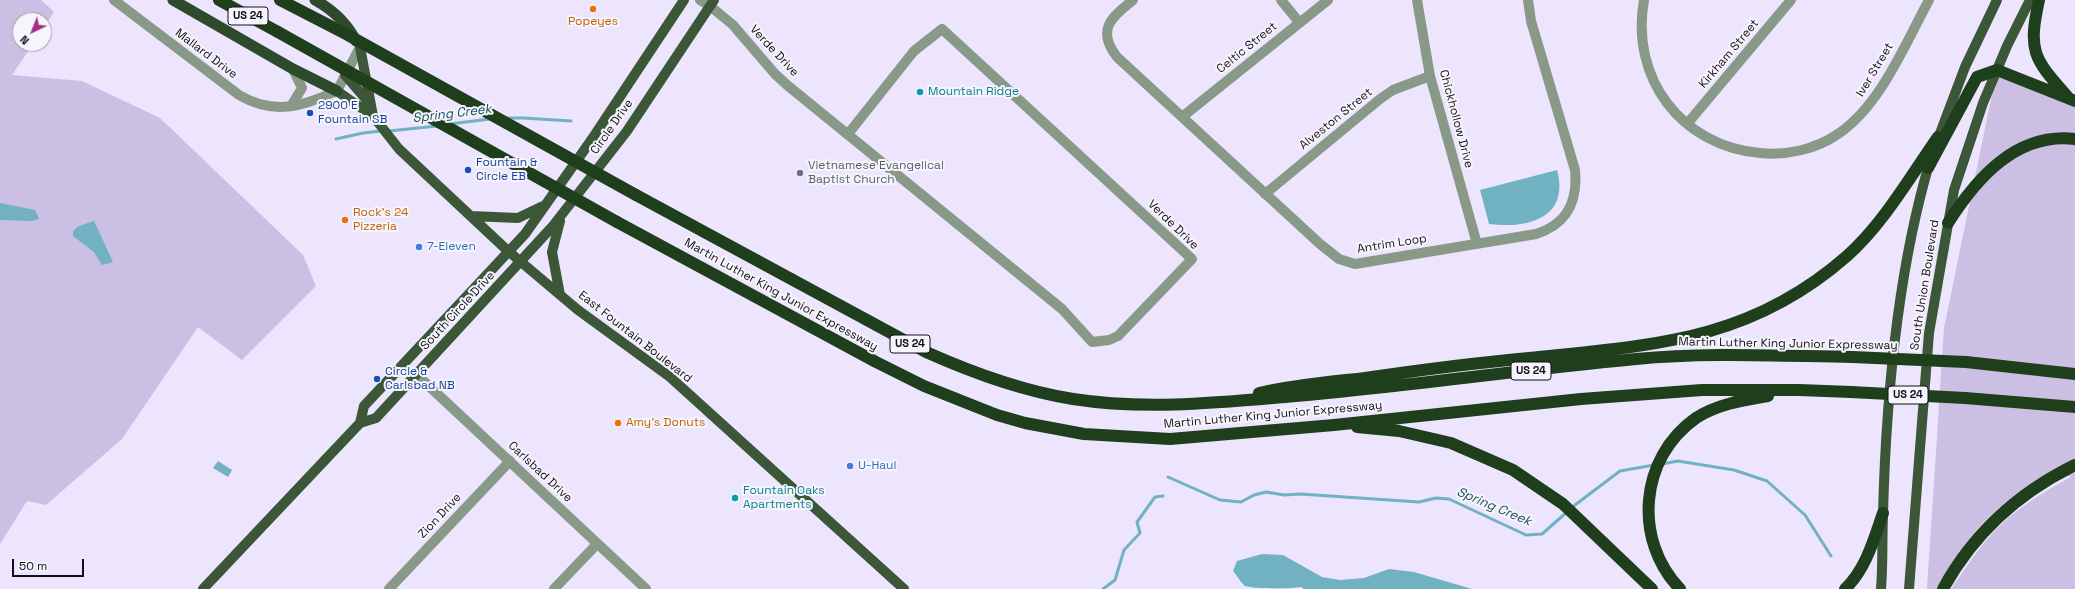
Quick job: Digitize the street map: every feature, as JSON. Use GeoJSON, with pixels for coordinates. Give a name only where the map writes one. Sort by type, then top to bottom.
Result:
{"type":"FeatureCollection","features":[{"type":"Feature","properties":{"kind":"highway"},"geometry":{"type":"LineString","coordinates":[[174,0],[293,68],[338,91]]}},
{"type":"Feature","properties":{"kind":"highway","name":"Martin Luther King Junior Expressway"},"geometry":{"type":"LineString","coordinates":[[219,0],[617,222],[899,374],[972,406],[1025,423],[1108,437],[1170,439],[1334,425],[1439,413],[1634,395],[1702,390],[1799,390],[1851,392],[1965,398],[2075,407]]}},
{"type":"Feature","properties":{"kind":"highway","name":"Martin Luther King Junior Expressway"},"geometry":{"type":"LineString","coordinates":[[280,0],[346,34],[892,336],[967,370],[1021,388],[1089,401],[1155,405],[1211,403],[1349,391],[1636,359],[1737,355],[1852,357],[1966,362],[2075,374]]}},
{"type":"Feature","properties":{"kind":"highway"},"geometry":{"type":"LineString","coordinates":[[315,0],[335,14],[351,31],[360,47]]}},
{"type":"Feature","properties":{"kind":"highway"},"geometry":{"type":"LineString","coordinates":[[2039,0],[2033,43],[2040,65],[2072,100]]}},
{"type":"Feature","properties":{"kind":"highway"},"geometry":{"type":"LineString","coordinates":[[1928,168],[1977,77],[1997,70],[2072,100]]}},
{"type":"Feature","properties":{"kind":"highway"},"geometry":{"type":"LineString","coordinates":[[1211,403],[1274,389],[1503,360],[1639,347],[1711,332],[1739,323],[1782,302],[1812,283],[1848,255],[1884,215],[1938,138]]}},
{"type":"Feature","properties":{"kind":"highway"},"geometry":{"type":"LineString","coordinates":[[1948,223],[1964,197],[1988,171],[2012,153],[2040,142],[2057,139],[2075,139]]}},
{"type":"Feature","properties":{"kind":"highway"},"geometry":{"type":"LineString","coordinates":[[2055,372],[2075,368]]}},
{"type":"Feature","properties":{"kind":"highway"},"geometry":{"type":"LineString","coordinates":[[1680,589],[1665,571],[1651,540],[1648,523],[1648,496],[1660,459],[1675,438],[1684,429],[1706,413],[1739,401],[1799,390]]}},
{"type":"Feature","properties":{"kind":"highway"},"geometry":{"type":"LineString","coordinates":[[1334,425],[1399,431],[1451,443],[1514,470],[1563,504],[1652,589]]}},
{"type":"Feature","properties":{"kind":"highway"},"geometry":{"type":"LineString","coordinates":[[1943,589],[1960,560],[1985,529],[2034,487],[2075,465]]}},
{"type":"Feature","properties":{"kind":"highway"},"geometry":{"type":"LineString","coordinates":[[1845,589],[1851,584],[1868,555],[1882,513]]}},
{"type":"Feature","properties":{"kind":"main road","name":"Circle Drive"},"geometry":{"type":"LineString","coordinates":[[508,251],[525,234],[548,203],[684,0]]}},
{"type":"Feature","properties":{"kind":"main road","name":"South Union Boulevard"},"geometry":{"type":"LineString","coordinates":[[1881,589],[1882,513],[1888,414],[1902,286],[1920,195],[1928,168],[1965,67],[1997,0]]}},
{"type":"Feature","properties":{"kind":"main road","name":"South Union Boulevard"},"geometry":{"type":"LineString","coordinates":[[1909,589],[1929,333],[1948,223],[1962,164],[1997,70],[2030,0]]}},
{"type":"Feature","properties":{"kind":"main road","name":"Circle Drive"},"geometry":{"type":"LineString","coordinates":[[521,262],[563,214],[626,131],[712,3]]}},
{"type":"Feature","properties":{"kind":"main road","name":"East Fountain Boulevard"},"geometry":{"type":"LineString","coordinates":[[360,47],[373,116]]}},
{"type":"Feature","properties":{"kind":"main road"},"geometry":{"type":"LineString","coordinates":[[345,75],[371,105]]}},
{"type":"Feature","properties":{"kind":"main road","name":"East Fountain Boulevard"},"geometry":{"type":"LineString","coordinates":[[338,91],[373,116],[398,149],[508,251],[560,295],[670,378],[904,589]]}},
{"type":"Feature","properties":{"kind":"main road"},"geometry":{"type":"LineString","coordinates":[[471,216],[518,218],[532,213],[548,203]]}},
{"type":"Feature","properties":{"kind":"main road"},"geometry":{"type":"LineString","coordinates":[[560,295],[552,252],[557,230],[563,214]]}},
{"type":"Feature","properties":{"kind":"main road","name":"South Circle Drive"},"geometry":{"type":"LineString","coordinates":[[360,423],[364,406],[508,251]]}},
{"type":"Feature","properties":{"kind":"main road","name":"South Circle Drive"},"geometry":{"type":"LineString","coordinates":[[202,589],[360,423],[376,418],[521,262]]}},
{"type":"Feature","properties":{"kind":"street","name":"Mallard Drive"},"geometry":{"type":"LineString","coordinates":[[114,0],[239,94],[259,105],[280,108],[311,102],[338,91]]}},
{"type":"Feature","properties":{"kind":"street","name":"Verde Drive"},"geometry":{"type":"LineString","coordinates":[[700,0],[712,3],[775,74],[848,134],[1062,308],[1092,342],[1109,340],[1118,336],[1192,259],[942,29],[914,51],[848,134]]}},
{"type":"Feature","properties":{"kind":"street","name":"Antrim Loop"},"geometry":{"type":"LineString","coordinates":[[1133,0],[1118,12],[1110,22],[1106,32],[1107,41],[1118,57],[1329,252],[1348,263],[1355,264],[1536,234],[1546,231],[1564,218],[1575,196],[1575,170],[1531,21],[1528,0]]}},
{"type":"Feature","properties":{"kind":"street"},"geometry":{"type":"LineString","coordinates":[[1281,0],[1299,22]]}},
{"type":"Feature","properties":{"kind":"street","name":"Celtic Street"},"geometry":{"type":"LineString","coordinates":[[1182,117],[1328,0]]}},
{"type":"Feature","properties":{"kind":"street","name":"Chickhollow Drive"},"geometry":{"type":"LineString","coordinates":[[1417,0],[1430,76],[1477,244]]}},
{"type":"Feature","properties":{"kind":"street","name":"Iver Street"},"geometry":{"type":"LineString","coordinates":[[1644,0],[1642,39],[1647,65],[1652,80],[1666,102],[1687,124],[1712,141],[1750,153],[1782,154],[1799,151],[1826,141],[1851,124],[1870,105],[1929,0]]}},
{"type":"Feature","properties":{"kind":"street","name":"Kirkham Street"},"geometry":{"type":"LineString","coordinates":[[1687,124],[1791,0]]}},
{"type":"Feature","properties":{"kind":"street"},"geometry":{"type":"LineString","coordinates":[[338,91],[360,47]]}},
{"type":"Feature","properties":{"kind":"street"},"geometry":{"type":"LineString","coordinates":[[291,106],[302,88],[293,68]]}},
{"type":"Feature","properties":{"kind":"street","name":"Alveston Street"},"geometry":{"type":"LineString","coordinates":[[1265,194],[1380,99],[1393,90],[1430,76]]}},
{"type":"Feature","properties":{"kind":"street","name":"Carlsbad Drive"},"geometry":{"type":"LineString","coordinates":[[416,374],[646,589]]}},
{"type":"Feature","properties":{"kind":"street","name":"Zion Drive"},"geometry":{"type":"LineString","coordinates":[[389,589],[510,461]]}},
{"type":"Feature","properties":{"kind":"street"},"geometry":{"type":"LineString","coordinates":[[554,589],[597,544]]}},
{"type":"Feature","properties":{"kind":"shaded area"},"geometry":{"type":"Polygon","coordinates":[[[0,0],[41,0],[54,12],[52,15],[52,12],[12,12],[12,52],[28,52],[12,75],[82,81],[160,118],[303,255],[316,286],[242,360],[198,327],[122,439],[46,505],[27,501],[0,544],[0,0]]]}},
{"type":"Feature","properties":{"kind":"shaded area"},"geometry":{"type":"Polygon","coordinates":[[[1997,70],[2075,102],[2075,589],[1951,589],[1980,548],[2000,526],[2028,503],[2071,477],[2053,470],[2016,495],[1990,516],[1975,531],[1963,547],[1936,589],[1927,589],[1944,328],[1997,70]]]}},
{"type":"Feature","properties":{"kind":"water"},"geometry":{"type":"Polygon","coordinates":[[[1557,170],[1559,186],[1557,199],[1551,209],[1542,217],[1531,222],[1518,224],[1489,224],[1480,190],[1557,170]]]}},
{"type":"Feature","properties":{"kind":"water"},"geometry":{"type":"Polygon","coordinates":[[[0,203],[35,210],[39,219],[31,221],[0,220],[0,203]]]}},
{"type":"Feature","properties":{"kind":"water"},"geometry":{"type":"Polygon","coordinates":[[[94,221],[113,262],[102,265],[94,252],[73,236],[73,231],[79,226],[94,221]]]}},
{"type":"Feature","properties":{"kind":"water"},"geometry":{"type":"Polygon","coordinates":[[[218,461],[232,470],[228,477],[213,468],[218,461]]]}},
{"type":"Feature","properties":{"kind":"water"},"geometry":{"type":"Polygon","coordinates":[[[1262,554],[1283,555],[1322,577],[1340,580],[1364,578],[1389,569],[1414,572],[1472,589],[1304,589],[1301,587],[1256,588],[1245,586],[1233,571],[1237,561],[1262,554]]]}},
{"type":"Feature","properties":{"kind":"waterway","name":"Spring Creek"},"geometry":{"type":"LineString","coordinates":[[506,118],[571,121]]}},
{"type":"Feature","properties":{"kind":"waterway","name":"Spring Creek"},"geometry":{"type":"LineString","coordinates":[[450,124],[490,119]]}},
{"type":"Feature","properties":{"kind":"waterway","name":"Spring Creek"},"geometry":{"type":"LineString","coordinates":[[389,131],[437,126]]}},
{"type":"Feature","properties":{"kind":"waterway","name":"Spring Creek"},"geometry":{"type":"LineString","coordinates":[[336,139],[381,131]]}},
{"type":"Feature","properties":{"kind":"waterway","name":"Spring Creek"},"geometry":{"type":"LineString","coordinates":[[1662,464],[1678,461],[1734,470],[1767,481],[1805,515],[1831,556]]}},
{"type":"Feature","properties":{"kind":"waterway","name":"Spring Creek"},"geometry":{"type":"LineString","coordinates":[[1571,508],[1620,471],[1654,465]]}},
{"type":"Feature","properties":{"kind":"waterway","name":"Spring Creek"},"geometry":{"type":"LineString","coordinates":[[1168,477],[1220,500],[1241,502],[1254,495],[1266,492],[1284,495],[1300,494],[1419,502],[1436,498],[1449,499],[1526,535],[1542,534],[1567,512]]}},
{"type":"Feature","properties":{"kind":"waterway"},"geometry":{"type":"LineString","coordinates":[[1103,589],[1115,580],[1124,550],[1140,533],[1137,522],[1155,497],[1163,496]]}},
{"type":"Feature","properties":{"kind":"place","name":"Popeyes"},"geometry":{"type":"Point","coordinates":[593,9]}},
{"type":"Feature","properties":{"kind":"place","name":"Mountain Ridge"},"geometry":{"type":"Point","coordinates":[920,92]}},
{"type":"Feature","properties":{"kind":"place","name":"2900 E Fountain SB"},"geometry":{"type":"Point","coordinates":[310,113]}},
{"type":"Feature","properties":{"kind":"place","name":"Fountain & Circle EB"},"geometry":{"type":"Point","coordinates":[468,170]}},
{"type":"Feature","properties":{"kind":"place","name":"Vietnamese Evangelical Baptist Church"},"geometry":{"type":"Point","coordinates":[800,173]}},
{"type":"Feature","properties":{"kind":"place","name":"Rock's 24 Pizzeria"},"geometry":{"type":"Point","coordinates":[345,220]}},
{"type":"Feature","properties":{"kind":"place","name":"7-Eleven"},"geometry":{"type":"Point","coordinates":[419,247]}},
{"type":"Feature","properties":{"kind":"place","name":"Circle & Carlsbad NB"},"geometry":{"type":"Point","coordinates":[377,379]}},
{"type":"Feature","properties":{"kind":"place","name":"Amy's Donuts"},"geometry":{"type":"Point","coordinates":[618,423]}},
{"type":"Feature","properties":{"kind":"place","name":"U-Haul"},"geometry":{"type":"Point","coordinates":[850,466]}},
{"type":"Feature","properties":{"kind":"place","name":"Fountain Oaks Apartments"},"geometry":{"type":"Point","coordinates":[735,498]}}]}
